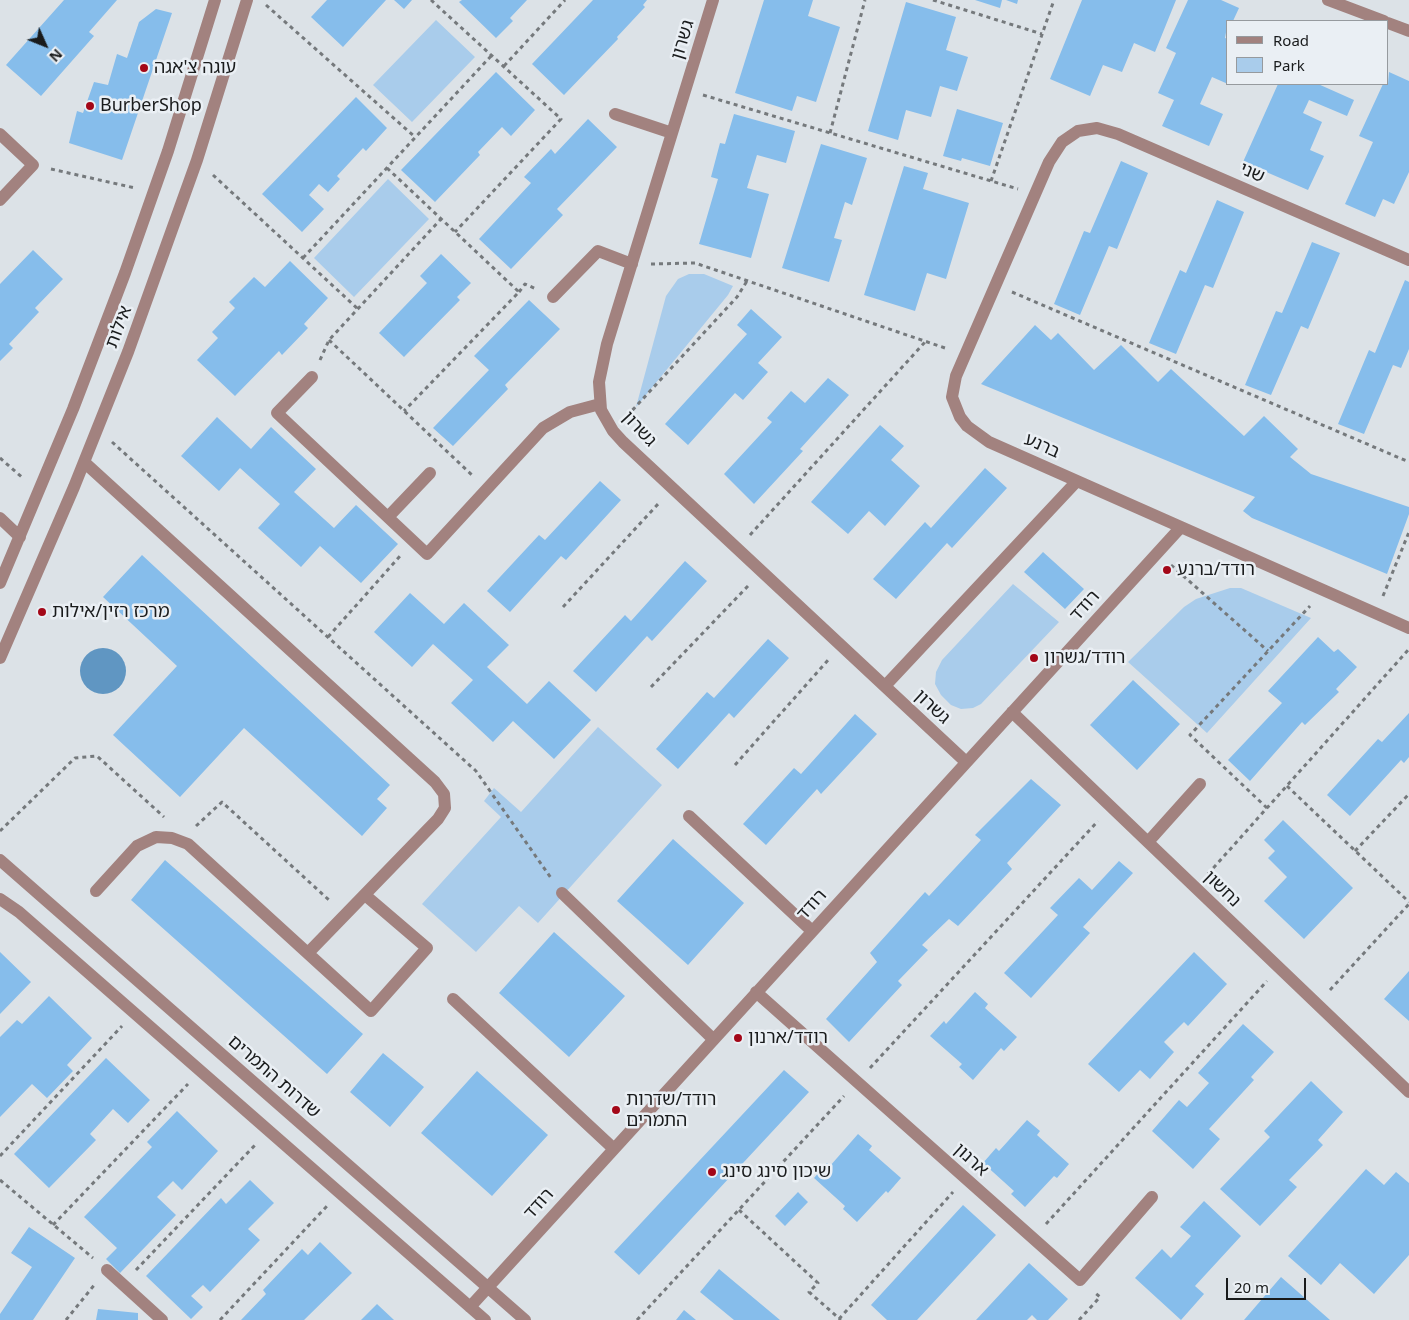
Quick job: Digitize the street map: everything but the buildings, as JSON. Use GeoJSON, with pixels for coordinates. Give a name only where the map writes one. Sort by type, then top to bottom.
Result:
{"type":"FeatureCollection","features":[{"type":"Feature","properties":{"kind":"street","name":"אילות"},"geometry":{"type":"LineString","coordinates":[[0,583],[100,341],[154,192],[215,0]]}},
{"type":"Feature","properties":{"kind":"street","name":"אילות"},"geometry":{"type":"LineString","coordinates":[[0,658],[98,430],[154,284],[197,160],[247,0]]}},
{"type":"Feature","properties":{"kind":"street","name":"גשרון"},"geometry":{"type":"LineString","coordinates":[[713,0],[602,365],[599,382],[600,404],[604,415],[614,431],[966,762]]}},
{"type":"Feature","properties":{"kind":"street"},"geometry":{"type":"LineString","coordinates":[[1328,0],[1381,20]]}},
{"type":"Feature","properties":{"kind":"street"},"geometry":{"type":"LineString","coordinates":[[1389,23],[1409,31]]}},
{"type":"Feature","properties":{"kind":"street"},"geometry":{"type":"LineString","coordinates":[[615,114],[672,133]]}},
{"type":"Feature","properties":{"kind":"street","name":"שני"},"geometry":{"type":"LineString","coordinates":[[1078,131],[1097,128],[1118,134],[1409,260]]}},
{"type":"Feature","properties":{"kind":"street","name":"ברנע"},"geometry":{"type":"LineString","coordinates":[[1078,131],[1070,135],[1055,150],[956,376],[952,397],[960,417],[968,426],[989,442],[1409,628]]}},
{"type":"Feature","properties":{"kind":"street"},"geometry":{"type":"LineString","coordinates":[[0,134],[33,165],[0,200]]}},
{"type":"Feature","properties":{"kind":"street"},"geometry":{"type":"LineString","coordinates":[[553,297],[598,251],[632,264]]}},
{"type":"Feature","properties":{"kind":"street"},"geometry":{"type":"LineString","coordinates":[[312,377],[277,413],[427,554],[533,436],[552,421],[578,409],[600,404]]}},
{"type":"Feature","properties":{"kind":"street"},"geometry":{"type":"LineString","coordinates":[[84,462],[441,789],[446,803],[438,819],[308,953]]}},
{"type":"Feature","properties":{"kind":"street"},"geometry":{"type":"LineString","coordinates":[[388,517],[430,473]]}},
{"type":"Feature","properties":{"kind":"street"},"geometry":{"type":"LineString","coordinates":[[884,686],[1077,481]]}},
{"type":"Feature","properties":{"kind":"street"},"geometry":{"type":"LineString","coordinates":[[0,518],[20,537]]}},
{"type":"Feature","properties":{"kind":"street","name":"רודד"},"geometry":{"type":"LineString","coordinates":[[470,1307],[1181,527]]}},
{"type":"Feature","properties":{"kind":"street","name":"נחשון"},"geometry":{"type":"LineString","coordinates":[[1012,712],[1409,1092]]}},
{"type":"Feature","properties":{"kind":"street"},"geometry":{"type":"LineString","coordinates":[[1148,842],[1200,784]]}},
{"type":"Feature","properties":{"kind":"street"},"geometry":{"type":"LineString","coordinates":[[690,816],[812,931]]}},
{"type":"Feature","properties":{"kind":"street"},"geometry":{"type":"LineString","coordinates":[[96,891],[137,846],[156,836],[172,838],[188,844],[371,1011],[427,948],[365,895]]}},
{"type":"Feature","properties":{"kind":"street","name":"שדרות התמרים"},"geometry":{"type":"LineString","coordinates":[[0,860],[525,1320]]}},
{"type":"Feature","properties":{"kind":"street"},"geometry":{"type":"LineString","coordinates":[[562,893],[713,1039]]}},
{"type":"Feature","properties":{"kind":"street"},"geometry":{"type":"LineString","coordinates":[[0,899],[19,912],[484,1320]]}},
{"type":"Feature","properties":{"kind":"street","name":"ארנון"},"geometry":{"type":"LineString","coordinates":[[756,992],[1080,1280],[1152,1197]]}},
{"type":"Feature","properties":{"kind":"street"},"geometry":{"type":"LineString","coordinates":[[453,999],[614,1149]]}},
{"type":"Feature","properties":{"kind":"street"},"geometry":{"type":"LineString","coordinates":[[107,1270],[162,1320]]}},
{"type":"Feature","properties":{"kind":"path"},"geometry":{"type":"LineString","coordinates":[[261,0],[415,138]]}},
{"type":"Feature","properties":{"kind":"path"},"geometry":{"type":"LineString","coordinates":[[431,0],[561,118],[455,232]]}},
{"type":"Feature","properties":{"kind":"path"},"geometry":{"type":"LineString","coordinates":[[504,66],[565,0]]}},
{"type":"Feature","properties":{"kind":"path"},"geometry":{"type":"LineString","coordinates":[[830,133],[865,0]]}},
{"type":"Feature","properties":{"kind":"path"},"geometry":{"type":"LineString","coordinates":[[933,0],[1042,34]]}},
{"type":"Feature","properties":{"kind":"path"},"geometry":{"type":"LineString","coordinates":[[991,181],[1054,0]]}},
{"type":"Feature","properties":{"kind":"path"},"geometry":{"type":"LineString","coordinates":[[303,258],[492,55]]}},
{"type":"Feature","properties":{"kind":"path"},"geometry":{"type":"LineString","coordinates":[[686,90],[1035,194]]}},
{"type":"Feature","properties":{"kind":"path"},"geometry":{"type":"LineString","coordinates":[[197,160],[358,308]]}},
{"type":"Feature","properties":{"kind":"path"},"geometry":{"type":"LineString","coordinates":[[33,165],[154,192]]}},
{"type":"Feature","properties":{"kind":"path"},"geometry":{"type":"LineString","coordinates":[[387,168],[519,292],[404,411]]}},
{"type":"Feature","properties":{"kind":"path"},"geometry":{"type":"LineString","coordinates":[[312,377],[329,340],[441,219]]}},
{"type":"Feature","properties":{"kind":"path"},"geometry":{"type":"LineString","coordinates":[[632,264],[696,263],[965,355]]}},
{"type":"Feature","properties":{"kind":"path"},"geometry":{"type":"LineString","coordinates":[[614,431],[737,297],[747,281]]}},
{"type":"Feature","properties":{"kind":"path"},"geometry":{"type":"LineString","coordinates":[[996,285],[1409,462]]}},
{"type":"Feature","properties":{"kind":"path"},"geometry":{"type":"LineString","coordinates":[[329,340],[486,488]]}},
{"type":"Feature","properties":{"kind":"path"},"geometry":{"type":"LineString","coordinates":[[738,549],[925,342]]}},
{"type":"Feature","properties":{"kind":"path"},"geometry":{"type":"LineString","coordinates":[[98,430],[476,771],[562,893]]}},
{"type":"Feature","properties":{"kind":"path"},"geometry":{"type":"LineString","coordinates":[[0,458],[38,492]]}},
{"type":"Feature","properties":{"kind":"path"},"geometry":{"type":"LineString","coordinates":[[562,607],[673,488]]}},
{"type":"Feature","properties":{"kind":"path"},"geometry":{"type":"LineString","coordinates":[[1375,614],[1409,532]]}},
{"type":"Feature","properties":{"kind":"path"},"geometry":{"type":"LineString","coordinates":[[328,637],[414,541]]}},
{"type":"Feature","properties":{"kind":"path"},"geometry":{"type":"LineString","coordinates":[[1157,552],[1268,651]]}},
{"type":"Feature","properties":{"kind":"path"},"geometry":{"type":"LineString","coordinates":[[651,687],[762,571]]}},
{"type":"Feature","properties":{"kind":"path"},"geometry":{"type":"LineString","coordinates":[[1267,808],[1190,735],[1324,590]]}},
{"type":"Feature","properties":{"kind":"path"},"geometry":{"type":"LineString","coordinates":[[735,765],[842,645]]}},
{"type":"Feature","properties":{"kind":"path"},"geometry":{"type":"LineString","coordinates":[[1196,888],[1409,649]]}},
{"type":"Feature","properties":{"kind":"path"},"geometry":{"type":"LineString","coordinates":[[1287,786],[1409,903],[1317,1004]]}},
{"type":"Feature","properties":{"kind":"path"},"geometry":{"type":"LineString","coordinates":[[1355,851],[1409,794]]}},
{"type":"Feature","properties":{"kind":"path"},"geometry":{"type":"LineString","coordinates":[[638,1320],[1111,807]]}},
{"type":"Feature","properties":{"kind":"path"},"geometry":{"type":"LineString","coordinates":[[1033,1238],[1279,968]]}},
{"type":"Feature","properties":{"kind":"path"},"geometry":{"type":"LineString","coordinates":[[0,1156],[134,1013]]}},
{"type":"Feature","properties":{"kind":"path"},"geometry":{"type":"LineString","coordinates":[[53,1225],[200,1071]]}},
{"type":"Feature","properties":{"kind":"path"},"geometry":{"type":"LineString","coordinates":[[123,1284],[268,1130]]}},
{"type":"Feature","properties":{"kind":"path"},"geometry":{"type":"LineString","coordinates":[[739,1210],[818,1283],[809,1292],[840,1319],[965,1178]]}},
{"type":"Feature","properties":{"kind":"path"},"geometry":{"type":"LineString","coordinates":[[0,1180],[107,1270],[66,1320]]}},
{"type":"Feature","properties":{"kind":"path"},"geometry":{"type":"LineString","coordinates":[[220,1320],[340,1193]]}},
{"type":"Feature","properties":{"kind":"green space"},"geometry":{"type":"Polygon","coordinates":[[[436,20],[475,57],[412,122],[373,85],[436,20]]]}},
{"type":"Feature","properties":{"kind":"green space"},"geometry":{"type":"Polygon","coordinates":[[[388,179],[429,219],[354,297],[314,258],[388,179]]]}},
{"type":"Feature","properties":{"kind":"green space"},"geometry":{"type":"Polygon","coordinates":[[[689,274],[704,274],[733,286],[728,295],[636,407],[666,296],[678,279],[689,274]]]}},
{"type":"Feature","properties":{"kind":"green space"},"geometry":{"type":"Polygon","coordinates":[[[1013,584],[1059,622],[981,704],[973,708],[961,709],[951,705],[941,695],[935,684],[936,672],[942,660],[1013,584]]]}},
{"type":"Feature","properties":{"kind":"green space"},"geometry":{"type":"Polygon","coordinates":[[[1230,588],[1241,588],[1311,618],[1207,733],[1128,662],[1184,607],[1196,599],[1230,588]]]}},
{"type":"Feature","properties":{"kind":"green space"},"geometry":{"type":"Polygon","coordinates":[[[598,727],[662,785],[538,923],[519,906],[476,952],[422,904],[501,817],[484,801],[494,788],[521,812],[598,727]]]}},
{"type":"Feature","properties":{"kind":"shaded area"},"geometry":{"type":"Polygon","coordinates":[[[103,648],[116,652],[122,658],[126,671],[122,684],[116,690],[103,694],[90,690],[84,684],[80,671],[84,658],[90,652],[103,648]]]}},
{"type":"Feature","properties":{"kind":"place","name":"עוגה צ'אגה"},"geometry":{"type":"Point","coordinates":[144,68]}},
{"type":"Feature","properties":{"kind":"place","name":"BurberShop"},"geometry":{"type":"Point","coordinates":[90,106]}},
{"type":"Feature","properties":{"kind":"place","name":"רודד/ברנע"},"geometry":{"type":"Point","coordinates":[1167,570]}},
{"type":"Feature","properties":{"kind":"place","name":"מרכז רזין/אילות"},"geometry":{"type":"Point","coordinates":[42,612]}},
{"type":"Feature","properties":{"kind":"place","name":"רודד/גשרון"},"geometry":{"type":"Point","coordinates":[1034,658]}},
{"type":"Feature","properties":{"kind":"place","name":"רודד/ארנון"},"geometry":{"type":"Point","coordinates":[738,1038]}},
{"type":"Feature","properties":{"kind":"place","name":"רודד/שדרות התמרים"},"geometry":{"type":"Point","coordinates":[616,1110]}},
{"type":"Feature","properties":{"kind":"place","name":"שיכון סינג סינג"},"geometry":{"type":"Point","coordinates":[712,1172]}}]}
